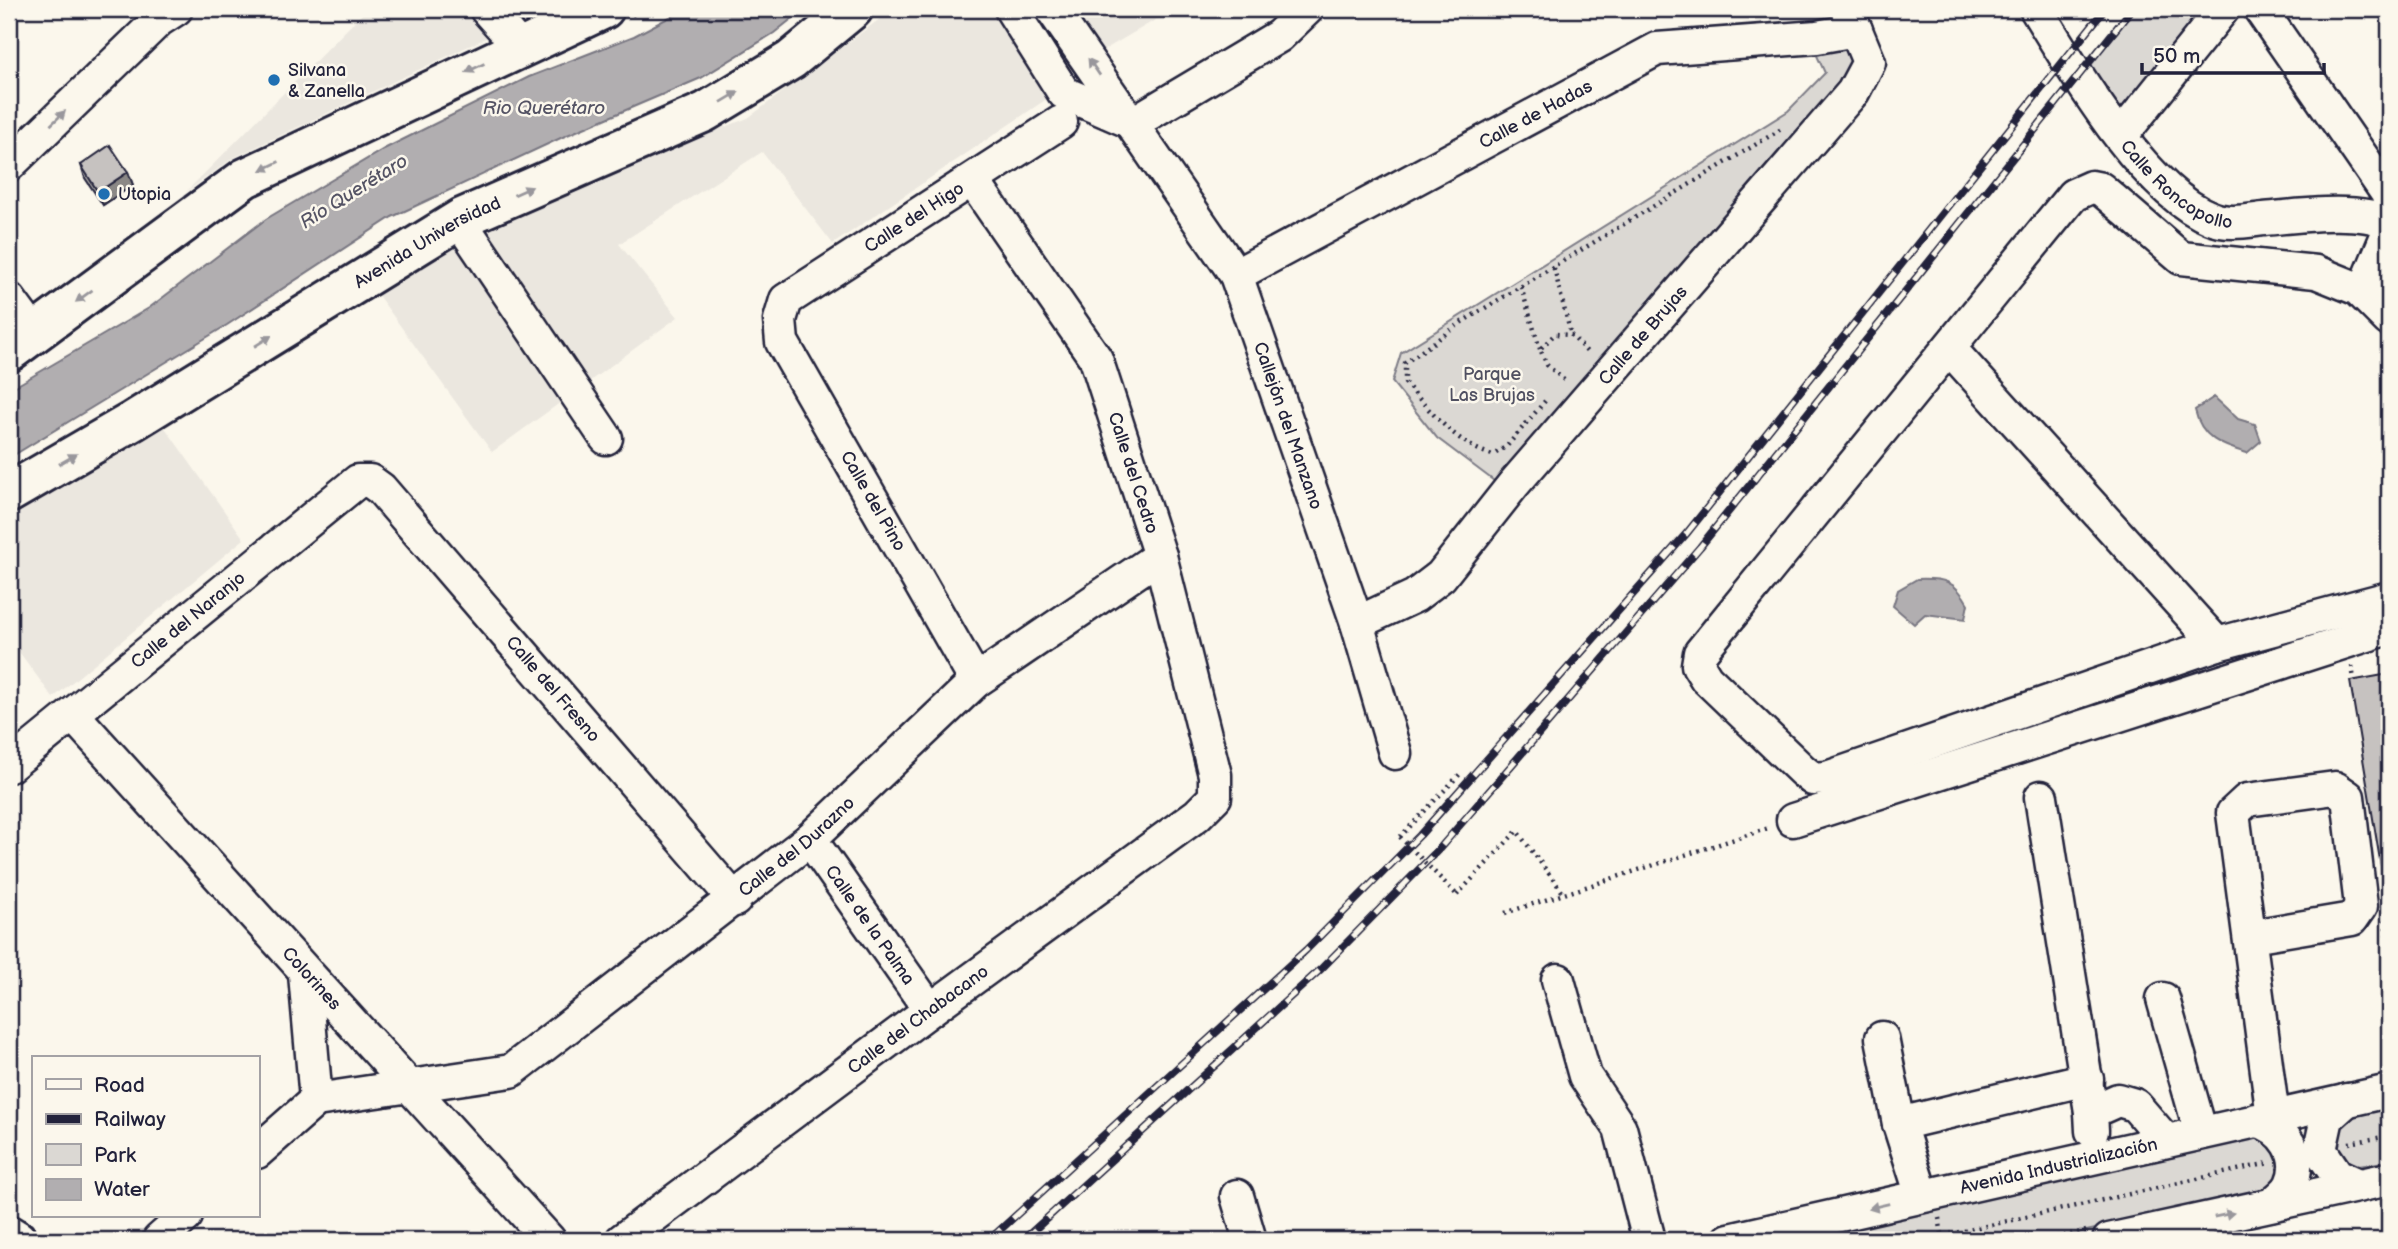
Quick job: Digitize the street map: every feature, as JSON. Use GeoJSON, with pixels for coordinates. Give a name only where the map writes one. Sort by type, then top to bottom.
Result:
{"type":"FeatureCollection","features":[{"type":"Feature","properties":{"kind":"main road"},"geometry":{"type":"LineString","coordinates":[[21,343],[245,178],[604,9]]}},
{"type":"Feature","properties":{"kind":"main road","name":"Avenida Universidad"},"geometry":{"type":"LineString","coordinates":[[9,493],[133,421],[458,220],[705,112],[791,60],[853,9]]}},
{"type":"Feature","properties":{"kind":"main road"},"geometry":{"type":"LineString","coordinates":[[9,1235],[17,1240]]}},
{"type":"Feature","properties":{"kind":"street"},"geometry":{"type":"LineString","coordinates":[[9,165],[159,20],[176,9]]}},
{"type":"Feature","properties":{"kind":"street"},"geometry":{"type":"LineString","coordinates":[[486,9],[520,47]]}},
{"type":"Feature","properties":{"kind":"street"},"geometry":{"type":"LineString","coordinates":[[1011,9],[1064,93],[1133,123],[1279,36],[1307,9]]}},
{"type":"Feature","properties":{"kind":"street","name":"Callejón del Manzano"},"geometry":{"type":"LineString","coordinates":[[1052,9],[1237,275],[1357,623],[1395,753]]}},
{"type":"Feature","properties":{"kind":"street","name":"Calle Roncopollo"},"geometry":{"type":"LineString","coordinates":[[2036,9],[2085,89],[2120,136],[2152,173],[2193,210],[2214,220],[2234,222],[2354,215],[2376,216],[2389,223]]}},
{"type":"Feature","properties":{"kind":"street"},"geometry":{"type":"LineString","coordinates":[[2120,136],[2223,9]]}},
{"type":"Feature","properties":{"kind":"street"},"geometry":{"type":"LineString","coordinates":[[2260,9],[2389,196]]}},
{"type":"Feature","properties":{"kind":"street","name":"Calle de Hadas"},"geometry":{"type":"LineString","coordinates":[[1237,275],[1657,49],[1817,37],[1852,19]]}},
{"type":"Feature","properties":{"kind":"street","name":"Calle de Brujas"},"geometry":{"type":"LineString","coordinates":[[1357,623],[1415,596],[1441,576],[1513,485],[1853,92],[1869,62],[1852,19]]}},
{"type":"Feature","properties":{"kind":"street","name":"Calle del Higo"},"geometry":{"type":"LineString","coordinates":[[779,320],[786,300],[1060,122]]}},
{"type":"Feature","properties":{"kind":"street","name":"Calle del Cedro"},"geometry":{"type":"LineString","coordinates":[[973,181],[1096,359],[1160,556],[1215,775],[1214,797]]}},
{"type":"Feature","properties":{"kind":"street"},"geometry":{"type":"LineString","coordinates":[[2389,320],[2363,293],[2316,272],[2181,258],[2101,189],[2091,187],[2073,194],[1950,349],[1700,653],[1699,665],[1706,678],[1813,779],[1827,778],[2217,644],[2389,598]]}},
{"type":"Feature","properties":{"kind":"street"},"geometry":{"type":"LineString","coordinates":[[458,220],[606,438]]}},
{"type":"Feature","properties":{"kind":"street"},"geometry":{"type":"LineString","coordinates":[[2363,293],[2389,231]]}},
{"type":"Feature","properties":{"kind":"street"},"geometry":{"type":"LineString","coordinates":[[9,299],[21,343]]}},
{"type":"Feature","properties":{"kind":"street","name":"Calle del Pino"},"geometry":{"type":"LineString","coordinates":[[779,320],[782,342],[976,681]]}},
{"type":"Feature","properties":{"kind":"street"},"geometry":{"type":"LineString","coordinates":[[1950,349],[2217,644]]}},
{"type":"Feature","properties":{"kind":"street","name":"Calle del Naranjo"},"geometry":{"type":"LineString","coordinates":[[9,766],[74,716],[358,481],[370,481]]}},
{"type":"Feature","properties":{"kind":"street","name":"Calle del Fresno"},"geometry":{"type":"LineString","coordinates":[[370,481],[381,488],[735,900]]}},
{"type":"Feature","properties":{"kind":"street","name":"Calle del Durazno"},"geometry":{"type":"LineString","coordinates":[[316,1100],[511,1071],[735,900],[810,839],[976,681],[1160,556]]}},
{"type":"Feature","properties":{"kind":"street"},"geometry":{"type":"LineString","coordinates":[[1793,820],[2389,628]]}},
{"type":"Feature","properties":{"kind":"street","name":"Colorines"},"geometry":{"type":"LineString","coordinates":[[74,716],[305,974],[549,1240]]}},
{"type":"Feature","properties":{"kind":"street"},"geometry":{"type":"LineString","coordinates":[[2252,936],[2352,919],[2361,906],[2348,797],[2335,789],[2248,800],[2233,813],[2252,936],[2265,1119],[2337,1175],[2374,1182]]}},
{"type":"Feature","properties":{"kind":"street","name":"Calle del Chabacano"},"geometry":{"type":"LineString","coordinates":[[622,1240],[930,1010],[1198,815],[1214,797]]}},
{"type":"Feature","properties":{"kind":"street"},"geometry":{"type":"LineString","coordinates":[[2041,797],[2087,1079],[2093,1157]]}},
{"type":"Feature","properties":{"kind":"street","name":"Calle de la Palma"},"geometry":{"type":"LineString","coordinates":[[810,839],[930,1010]]}},
{"type":"Feature","properties":{"kind":"street"},"geometry":{"type":"LineString","coordinates":[[259,1150],[316,1100],[305,974]]}},
{"type":"Feature","properties":{"kind":"street"},"geometry":{"type":"LineString","coordinates":[[1558,980],[1586,1076],[1620,1128],[1649,1240]]}},
{"type":"Feature","properties":{"kind":"street"},"geometry":{"type":"LineString","coordinates":[[2163,999],[2201,1133]]}},
{"type":"Feature","properties":{"kind":"street"},"geometry":{"type":"LineString","coordinates":[[1882,1038],[1899,1124],[1922,1196]]}},
{"type":"Feature","properties":{"kind":"street"},"geometry":{"type":"LineString","coordinates":[[1899,1124],[2087,1079]]}},
{"type":"Feature","properties":{"kind":"street","name":"Avenida Industrialización"},"geometry":{"type":"LineString","coordinates":[[1729,1240],[2389,1091]]}},
{"type":"Feature","properties":{"kind":"street"},"geometry":{"type":"LineString","coordinates":[[2091,1112],[2118,1100],[2135,1105],[2166,1141]]}},
{"type":"Feature","properties":{"kind":"street"},"geometry":{"type":"LineString","coordinates":[[2272,1204],[2291,1185],[2327,1118],[2347,1100]]}},
{"type":"Feature","properties":{"kind":"street"},"geometry":{"type":"LineString","coordinates":[[2109,1240],[2374,1182]]}},
{"type":"Feature","properties":{"kind":"street"},"geometry":{"type":"LineString","coordinates":[[1237,1196],[1250,1240]]}},
{"type":"Feature","properties":{"kind":"street"},"geometry":{"type":"LineString","coordinates":[[159,1240],[184,1218]]}},
{"type":"Feature","properties":{"kind":"path"},"geometry":{"type":"LineString","coordinates":[[1548,398],[1507,446],[1493,455],[1478,451],[1447,428],[1405,383],[1405,363],[1427,345],[1793,122],[1775,142]]}},
{"type":"Feature","properties":{"kind":"path"},"geometry":{"type":"LineString","coordinates":[[1553,268],[1571,335],[1588,353]]}},
{"type":"Feature","properties":{"kind":"path"},"geometry":{"type":"LineString","coordinates":[[1521,287],[1547,365],[1564,380]]}},
{"type":"Feature","properties":{"kind":"path"},"geometry":{"type":"LineString","coordinates":[[1540,349],[1555,334],[1571,335]]}},
{"type":"Feature","properties":{"kind":"path"},"geometry":{"type":"LineString","coordinates":[[1580,362],[1597,343]]}},
{"type":"Feature","properties":{"kind":"path"},"geometry":{"type":"LineString","coordinates":[[1556,389],[1572,371]]}},
{"type":"Feature","properties":{"kind":"path"},"geometry":{"type":"LineString","coordinates":[[1461,774],[1400,837],[1457,895],[1517,831],[1564,894]]}},
{"type":"Feature","properties":{"kind":"path"},"geometry":{"type":"LineString","coordinates":[[1505,913],[1793,820]]}},
{"type":"Feature","properties":{"kind":"path"},"geometry":{"type":"LineString","coordinates":[[1923,1240],[2389,1136]]}},
{"type":"Feature","properties":{"kind":"shaded area"},"geometry":{"type":"Polygon","coordinates":[[[367,9],[547,9],[233,158],[186,192],[367,9]]]}},
{"type":"Feature","properties":{"kind":"shaded area"},"geometry":{"type":"Polygon","coordinates":[[[893,9],[1174,9],[1097,54],[1054,94],[833,244],[762,152],[619,244],[678,317],[492,452],[375,291],[559,192],[748,118],[893,9]]]}},
{"type":"Feature","properties":{"kind":"shaded area"},"geometry":{"type":"Polygon","coordinates":[[[161,422],[244,539],[53,698],[9,638],[9,512],[161,422]]]}},
{"type":"Feature","properties":{"kind":"green space"},"geometry":{"type":"Polygon","coordinates":[[[2132,9],[2223,9],[2121,136],[2089,66],[2132,9]]]}},
{"type":"Feature","properties":{"kind":"green space","name":"Parque Las Brujas"},"geometry":{"type":"Polygon","coordinates":[[[1815,25],[1866,61],[1502,487],[1437,438],[1392,382],[1401,353],[1788,111],[1825,73],[1804,27],[1815,25]]]}},
{"type":"Feature","properties":{"kind":"green space"},"geometry":{"type":"Polygon","coordinates":[[[2389,1105],[2389,1161],[2341,1169],[2327,1148],[2340,1117],[2389,1105]]]}},
{"type":"Feature","properties":{"kind":"green space"},"geometry":{"type":"Polygon","coordinates":[[[2267,1132],[2288,1158],[2271,1189],[2047,1240],[1796,1240],[2267,1132]]]}},
{"type":"Feature","properties":{"kind":"water","name":"Rio Querétaro"},"geometry":{"type":"Polygon","coordinates":[[[685,9],[804,9],[774,33],[701,78],[565,136],[392,217],[227,325],[9,458],[9,390],[149,308],[266,219],[384,149],[529,77],[634,36],[685,9]]]}},
{"type":"Feature","properties":{"kind":"water"},"geometry":{"type":"Polygon","coordinates":[[[2214,397],[2238,419],[2255,424],[2261,441],[2247,453],[2221,444],[2202,428],[2195,410],[2214,397]]]}},
{"type":"Feature","properties":{"kind":"water"},"geometry":{"type":"Polygon","coordinates":[[[1917,579],[1941,580],[1953,585],[1968,604],[1965,619],[1925,614],[1914,624],[1893,606],[1898,590],[1917,579]]]}},
{"type":"Feature","properties":{"kind":"building"},"geometry":{"type":"Polygon","coordinates":[[[110,145],[128,172],[98,192],[81,165],[110,145]]]}},
{"type":"Feature","properties":{"kind":"building"},"geometry":{"type":"Polygon","coordinates":[[[2389,674],[2389,914],[2350,681],[2389,674]]]}},
{"type":"Feature","properties":{"kind":"railway"},"geometry":{"type":"LineString","coordinates":[[989,1240],[1306,950],[1420,835],[1687,533],[2105,9]]}},
{"type":"Feature","properties":{"kind":"railway"},"geometry":{"type":"LineString","coordinates":[[1023,1240],[1321,969],[1440,848],[1700,547],[2132,9]]}},
{"type":"Feature","properties":{"kind":"place","name":"Silvana & Zanella"},"geometry":{"type":"Point","coordinates":[274,80]}},
{"type":"Feature","properties":{"kind":"place","name":"Utopia"},"geometry":{"type":"Point","coordinates":[104,194]}},
{"type":"Feature","properties":{"kind":"water label","name":"Río Querétaro"},"geometry":{"type":"Point","coordinates":[354,192]}}]}
